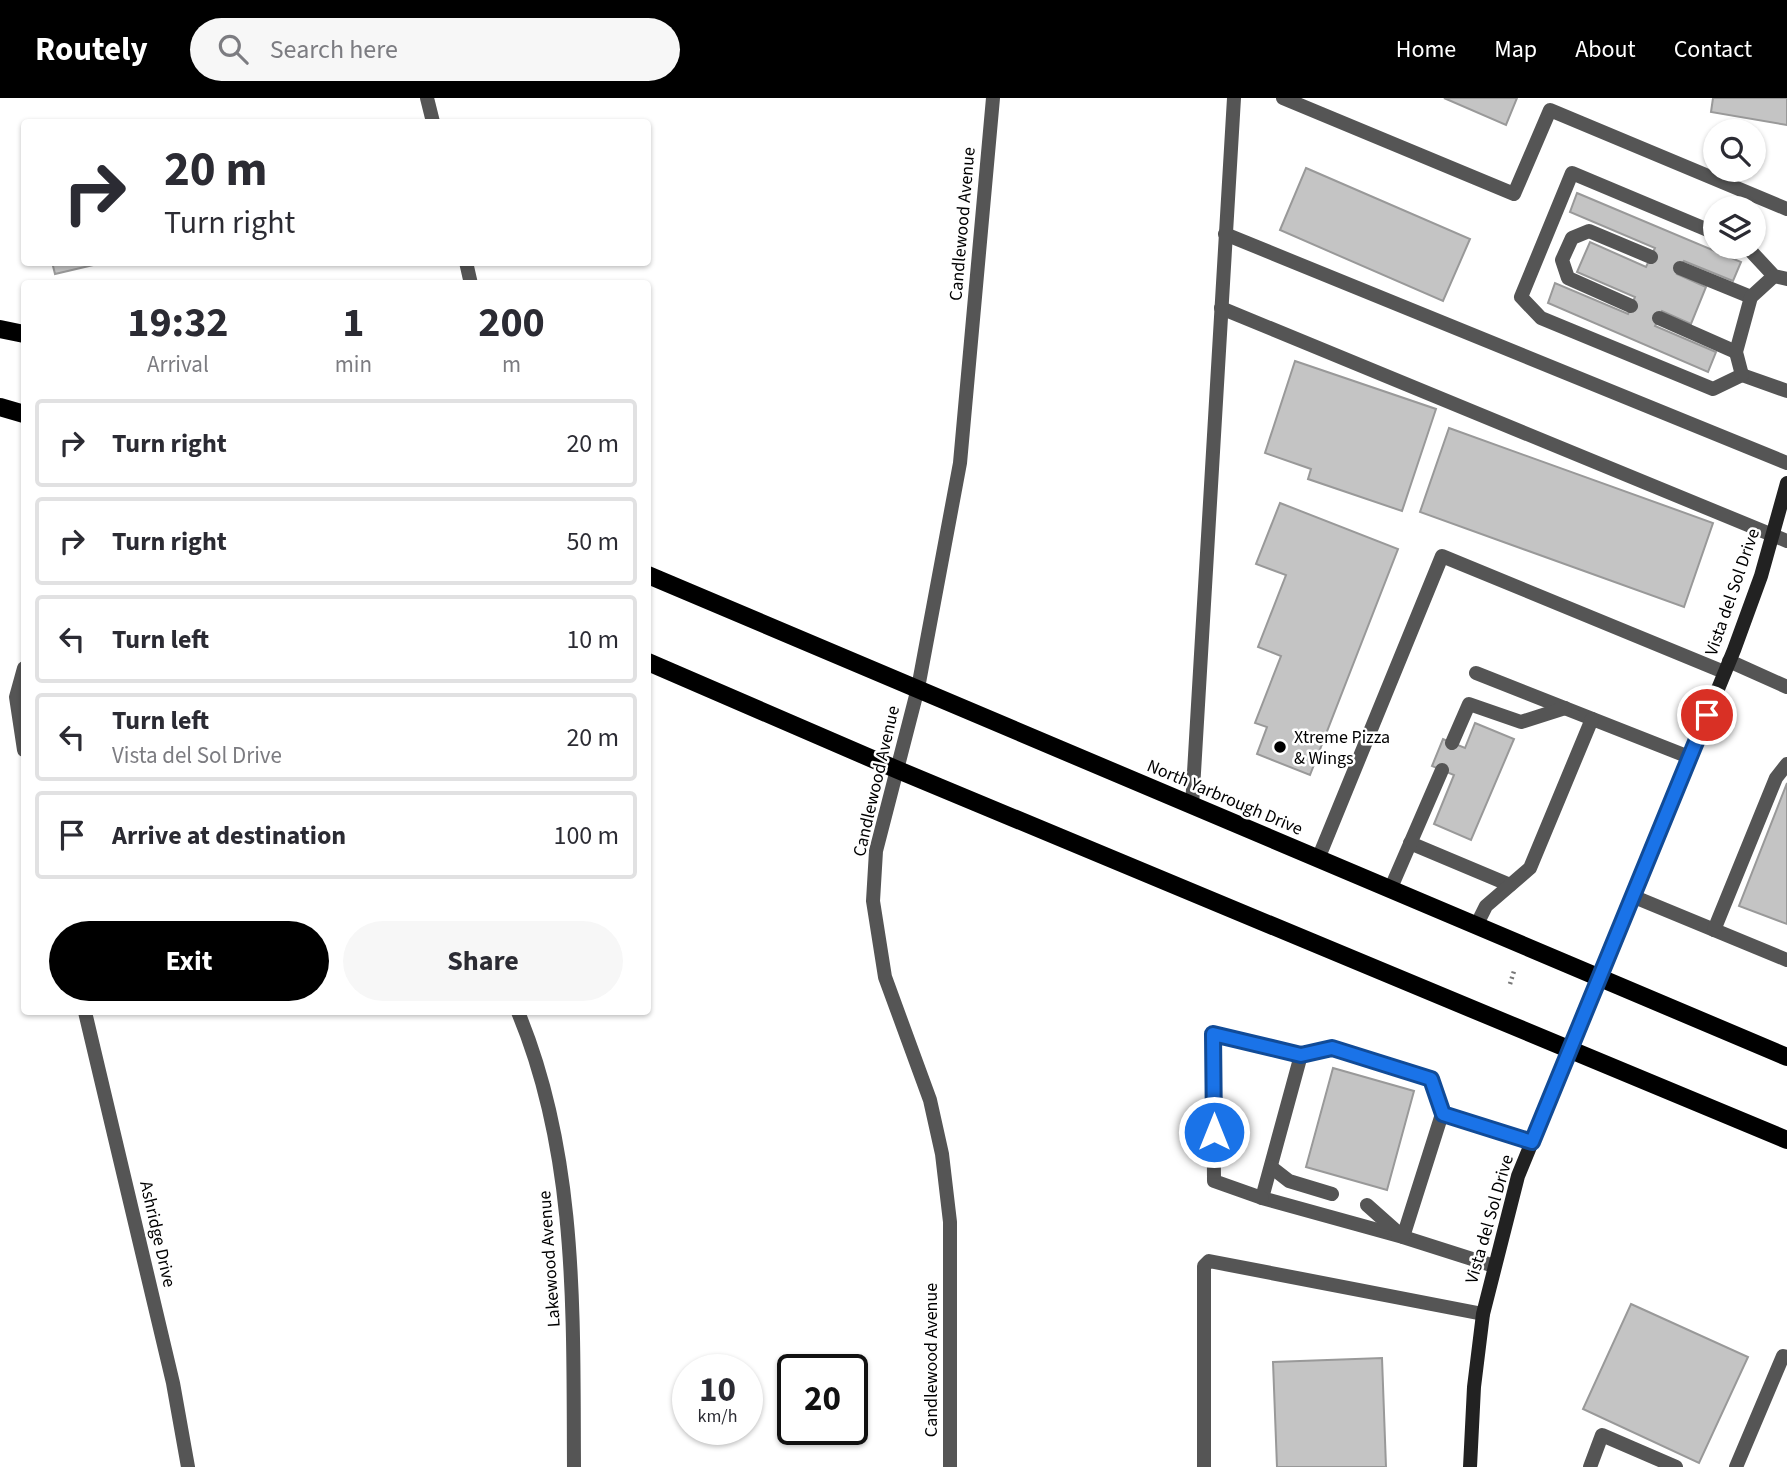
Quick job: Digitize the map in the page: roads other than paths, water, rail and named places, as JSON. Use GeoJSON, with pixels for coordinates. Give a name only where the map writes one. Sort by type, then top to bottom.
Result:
{"type":"FeatureCollection","features":[{"type":"Feature","properties":{"kind":"main road"},"geometry":{"type":"LineString","coordinates":[[0,330],[21,334]]}},
{"type":"Feature","properties":{"kind":"main road"},"geometry":{"type":"LineString","coordinates":[[0,407],[21,413]]}},
{"type":"Feature","properties":{"kind":"main road","name":"Vista del Sol Drive"},"geometry":{"type":"LineString","coordinates":[[1470,1467],[1474,1387],[1483,1314],[1518,1176],[1727,667],[1787,483]]}},
{"type":"Feature","properties":{"kind":"main road","name":"North Yarbrough Drive"},"geometry":{"type":"LineString","coordinates":[[651,576],[918,688],[983,719],[1786,1055]]}},
{"type":"Feature","properties":{"kind":"main road"},"geometry":{"type":"LineString","coordinates":[[651,663],[898,770],[1787,1140]]}},
{"type":"Feature","properties":{"kind":"street"},"geometry":{"type":"LineString","coordinates":[[427,98],[432,119]]}},
{"type":"Feature","properties":{"kind":"street","name":"Candlewood Avenue"},"geometry":{"type":"LineString","coordinates":[[950,1467],[950,1222],[942,1154],[930,1100],[885,977],[873,901],[876,851],[918,688],[960,463],[993,98]]}},
{"type":"Feature","properties":{"kind":"street"},"geometry":{"type":"LineString","coordinates":[[1192,806],[1234,98]]}},
{"type":"Feature","properties":{"kind":"street"},"geometry":{"type":"LineString","coordinates":[[1283,98],[1514,194],[1550,110],[1787,209]]}},
{"type":"Feature","properties":{"kind":"street"},"geometry":{"type":"LineString","coordinates":[[1703,228],[1572,173],[1521,297],[1541,318],[1713,389],[1742,375],[1787,391]]}},
{"type":"Feature","properties":{"kind":"street"},"geometry":{"type":"LineString","coordinates":[[1631,306],[1568,278],[1562,260],[1572,238],[1590,231],[1651,257]]}},
{"type":"Feature","properties":{"kind":"street"},"geometry":{"type":"LineString","coordinates":[[1225,234],[1787,463]]}},
{"type":"Feature","properties":{"kind":"street"},"geometry":{"type":"LineString","coordinates":[[1742,375],[1736,352],[1751,297],[1781,278],[1760,259]]}},
{"type":"Feature","properties":{"kind":"street"},"geometry":{"type":"LineString","coordinates":[[1680,268],[1751,297]]}},
{"type":"Feature","properties":{"kind":"street"},"geometry":{"type":"LineString","coordinates":[[1221,308],[1787,541]]}},
{"type":"Feature","properties":{"kind":"street"},"geometry":{"type":"LineString","coordinates":[[1659,318],[1736,352]]}},
{"type":"Feature","properties":{"kind":"street"},"geometry":{"type":"LineString","coordinates":[[1318,859],[1442,556],[1727,667],[1787,687]]}},
{"type":"Feature","properties":{"kind":"street"},"geometry":{"type":"LineString","coordinates":[[1476,673],[1689,757]]}},
{"type":"Feature","properties":{"kind":"street"},"geometry":{"type":"LineString","coordinates":[[21,679],[16,697],[21,730]]}},
{"type":"Feature","properties":{"kind":"street"},"geometry":{"type":"LineString","coordinates":[[0,695],[16,697]]}},
{"type":"Feature","properties":{"kind":"street"},"geometry":{"type":"LineString","coordinates":[[1452,743],[1469,704],[1521,722],[1565,708]]}},
{"type":"Feature","properties":{"kind":"street"},"geometry":{"type":"LineString","coordinates":[[1476,926],[1486,906],[1531,868],[1592,719]]}},
{"type":"Feature","properties":{"kind":"street"},"geometry":{"type":"LineString","coordinates":[[1714,930],[1776,778],[1787,764]]}},
{"type":"Feature","properties":{"kind":"street"},"geometry":{"type":"LineString","coordinates":[[1390,890],[1441,770]]}},
{"type":"Feature","properties":{"kind":"street"},"geometry":{"type":"LineString","coordinates":[[1410,843],[1510,885]]}},
{"type":"Feature","properties":{"kind":"street"},"geometry":{"type":"LineString","coordinates":[[1632,896],[1787,960]]}},
{"type":"Feature","properties":{"kind":"street","name":"Ashridge Drive"},"geometry":{"type":"LineString","coordinates":[[86,1015],[173,1383],[188,1467]]}},
{"type":"Feature","properties":{"kind":"street","name":"Lakewood Avenue"},"geometry":{"type":"LineString","coordinates":[[519,1015],[545,1100],[569,1219],[574,1467]]}},
{"type":"Feature","properties":{"kind":"street"},"geometry":{"type":"LineString","coordinates":[[1403,1237],[1443,1114],[1431,1079],[1332,1048],[1301,1055],[1213,1034],[1214,1181],[1262,1198],[1403,1237],[1494,1266]]}},
{"type":"Feature","properties":{"kind":"street"},"geometry":{"type":"LineString","coordinates":[[1262,1198],[1301,1055]]}},
{"type":"Feature","properties":{"kind":"street"},"geometry":{"type":"LineString","coordinates":[[1443,1114],[1532,1142]]}},
{"type":"Feature","properties":{"kind":"street"},"geometry":{"type":"LineString","coordinates":[[1271,1167],[1289,1181],[1332,1194]]}},
{"type":"Feature","properties":{"kind":"street"},"geometry":{"type":"LineString","coordinates":[[1367,1205],[1403,1237]]}},
{"type":"Feature","properties":{"kind":"street"},"geometry":{"type":"LineString","coordinates":[[1204,1467],[1204,1266],[1209,1261],[1483,1314]]}},
{"type":"Feature","properties":{"kind":"street"},"geometry":{"type":"LineString","coordinates":[[1736,1467],[1783,1356],[1787,1357]]}},
{"type":"Feature","properties":{"kind":"street"},"geometry":{"type":"LineString","coordinates":[[1590,1467],[1602,1435],[1676,1467]]}},
{"type":"Feature","properties":{"kind":"place","name":"Xtreme Pizza & Wings"},"geometry":{"type":"Point","coordinates":[1280,747]}}]}
